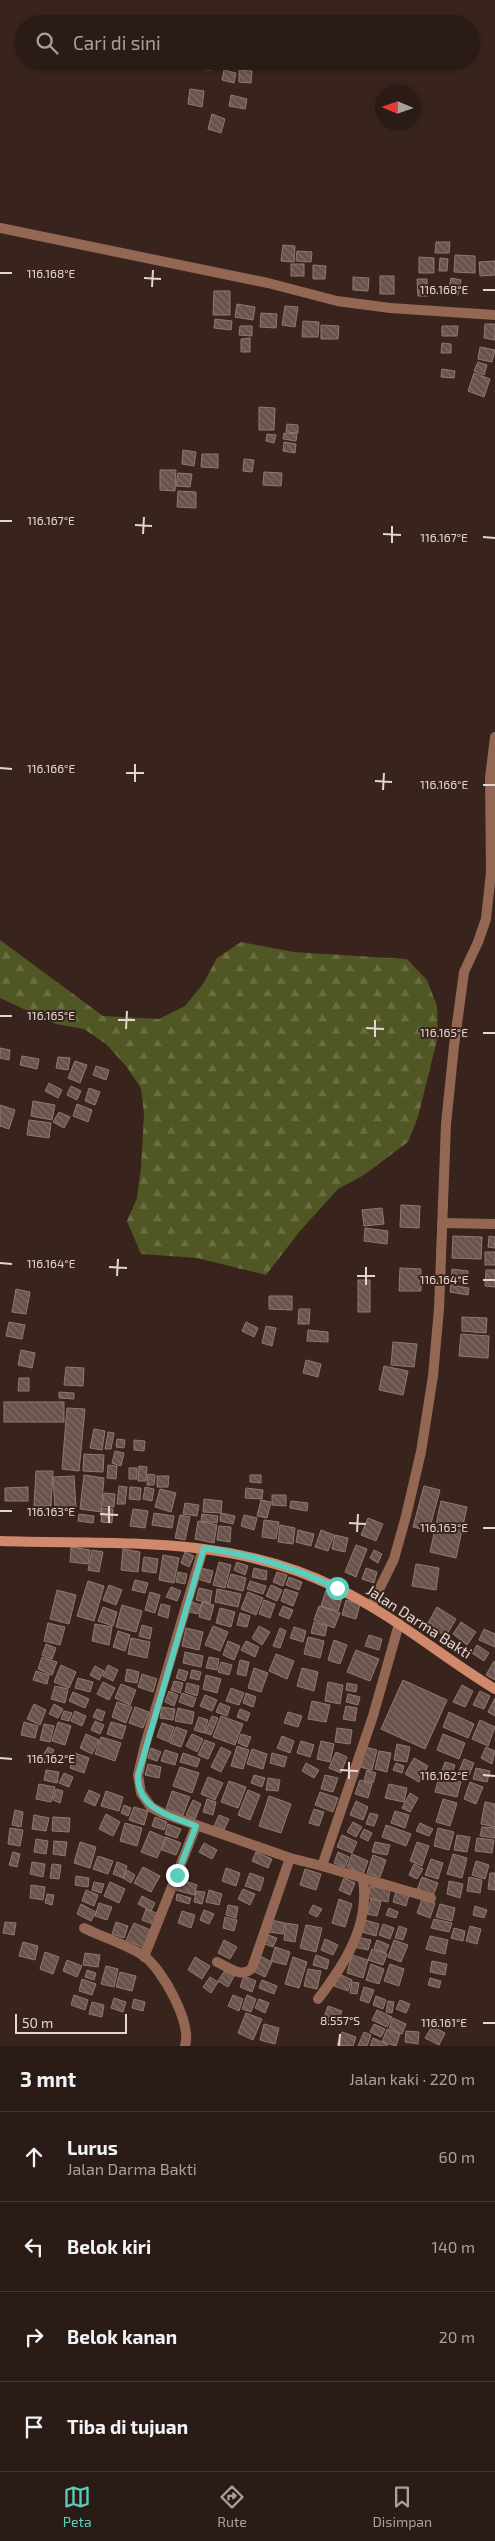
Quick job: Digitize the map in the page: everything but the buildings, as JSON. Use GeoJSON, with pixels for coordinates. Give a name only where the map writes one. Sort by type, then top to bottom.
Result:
{"type":"FeatureCollection","features":[{"type":"Feature","properties":{"kind":"street"},"geometry":{"type":"LineString","coordinates":[[0,228],[268,283],[337,301],[390,308],[495,315]]}},
{"type":"Feature","properties":{"kind":"street"},"geometry":{"type":"LineString","coordinates":[[371,1606],[394,1559],[422,1452],[439,1309],[446,1124],[457,1017],[464,972],[478,942],[486,918],[491,872],[490,778],[495,737]]}},
{"type":"Feature","properties":{"kind":"street"},"geometry":{"type":"LineString","coordinates":[[442,1223],[495,1224]]}},
{"type":"Feature","properties":{"kind":"street","name":"Jalan Darma Bakti"},"geometry":{"type":"LineString","coordinates":[[0,1541],[157,1543],[233,1552],[304,1573],[371,1606],[445,1658],[495,1689]]}},
{"type":"Feature","properties":{"kind":"street"},"geometry":{"type":"LineString","coordinates":[[204,1548],[145,1745],[138,1784],[145,1800],[151,1807],[196,1826],[290,1858],[430,1898]]}},
{"type":"Feature","properties":{"kind":"street"},"geometry":{"type":"LineString","coordinates":[[322,1866],[373,1716],[399,1624]]}},
{"type":"Feature","properties":{"kind":"street"},"geometry":{"type":"LineString","coordinates":[[144,1957],[196,1826]]}},
{"type":"Feature","properties":{"kind":"street"},"geometry":{"type":"LineString","coordinates":[[217,1962],[241,1974],[246,1973],[252,1968],[290,1858]]}},
{"type":"Feature","properties":{"kind":"street"},"geometry":{"type":"LineString","coordinates":[[318,1999],[338,1971],[356,1937],[363,1914],[365,1898],[362,1879]]}},
{"type":"Feature","properties":{"kind":"street"},"geometry":{"type":"LineString","coordinates":[[84,1928],[144,1957],[174,1998],[185,2027],[185,2046]]}},
{"type":"Feature","properties":{"kind":"green space"},"geometry":{"type":"Polygon","coordinates":[[[0,940],[103,1016],[159,1019],[185,1006],[203,984],[217,958],[241,942],[294,952],[407,959],[427,980],[437,1006],[438,1036],[418,1117],[408,1142],[364,1175],[338,1189],[300,1231],[266,1275],[197,1258],[141,1254],[127,1221],[137,1198],[141,1167],[144,1114],[141,1088],[126,1066],[106,1044],[84,1029],[56,1024],[0,998],[0,940]]]}},
{"type":"Feature","properties":{"kind":"route"},"geometry":{"type":"LineString","coordinates":[[177,1875],[196,1826],[151,1807],[145,1800],[138,1784],[138,1775],[145,1745],[204,1548],[233,1552],[266,1561],[304,1573],[337,1588]]}}]}
